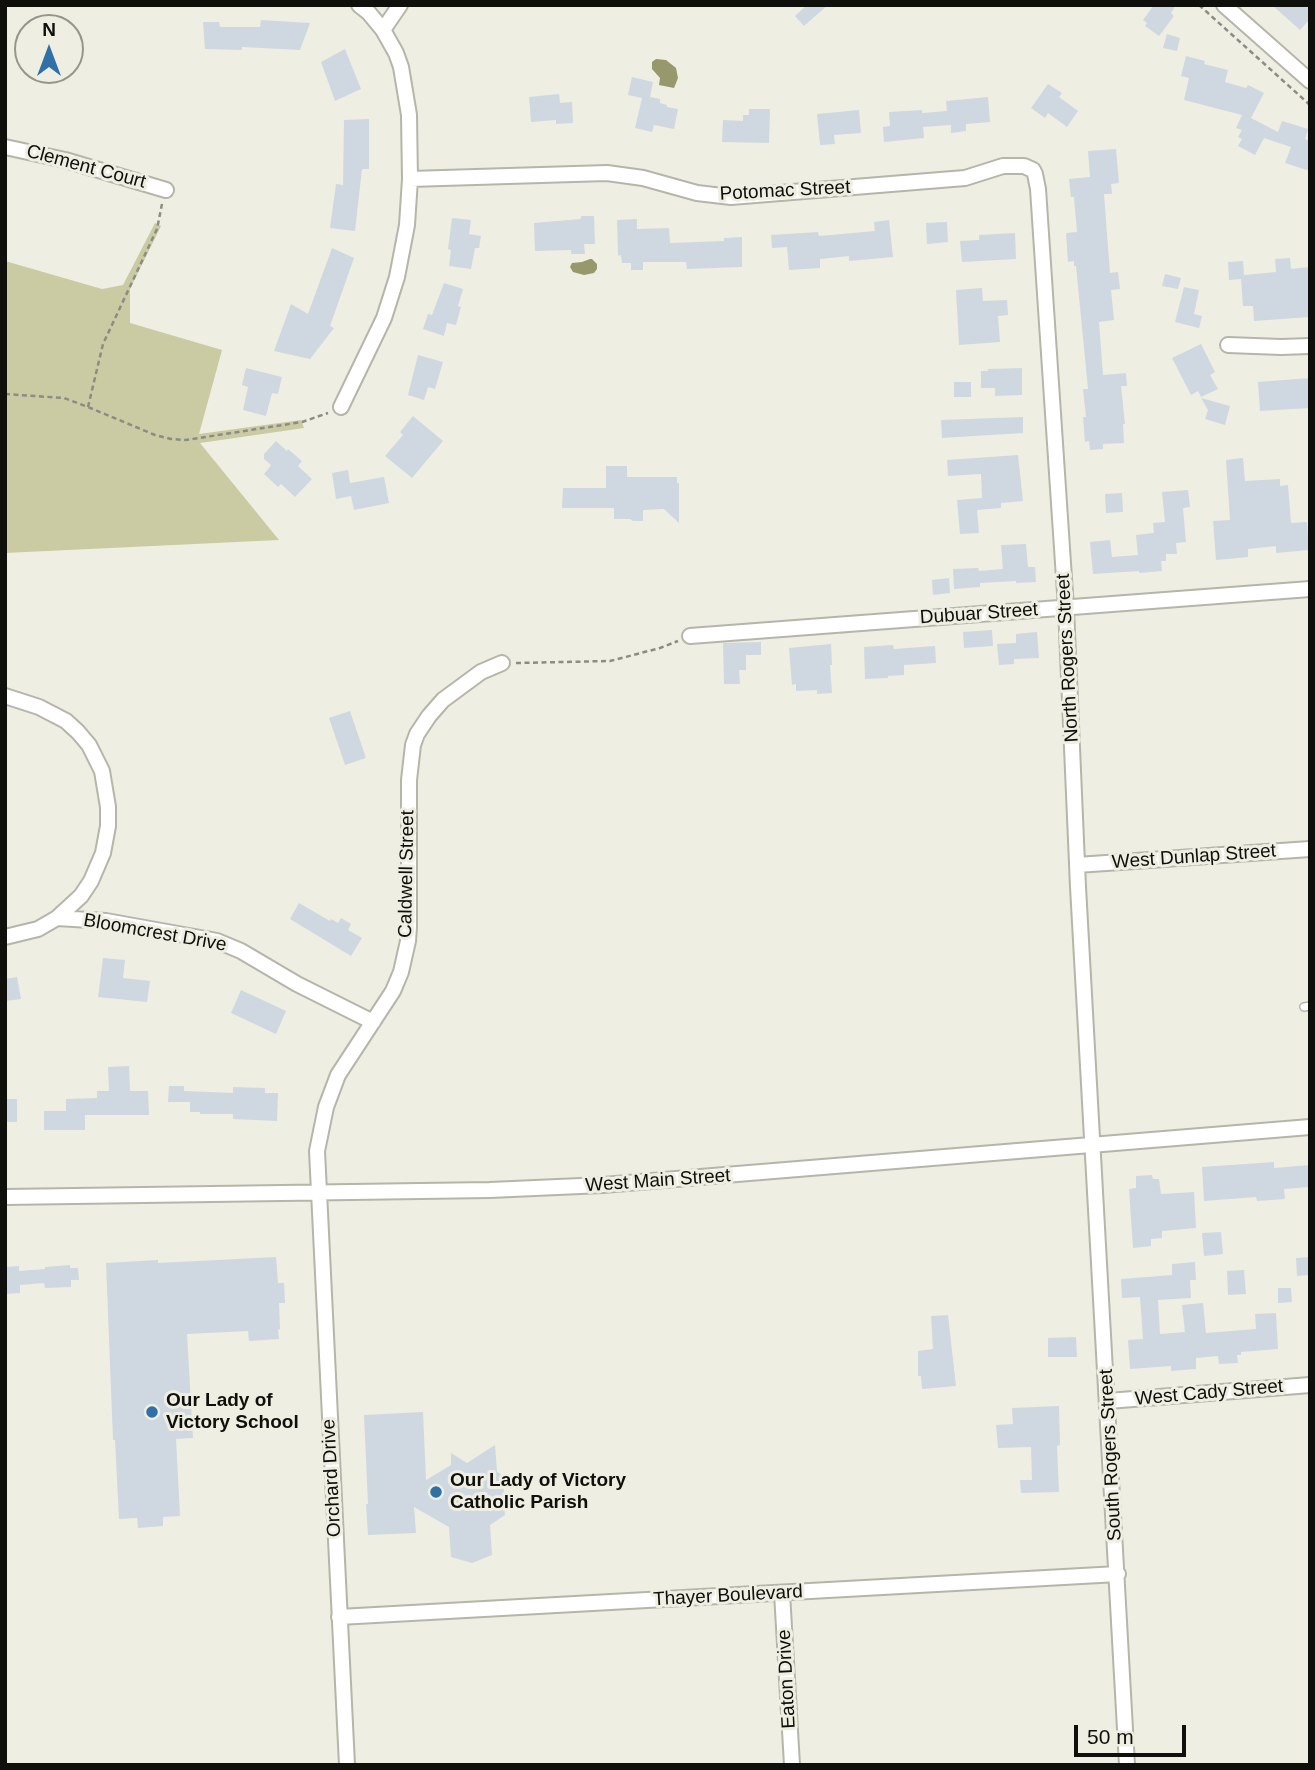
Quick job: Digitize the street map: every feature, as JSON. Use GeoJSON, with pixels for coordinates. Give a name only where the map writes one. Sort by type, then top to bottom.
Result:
{"type":"FeatureCollection","features":[{"type":"Feature","properties":{"kind":"street"},"geometry":{"type":"LineString","coordinates":[[341,407],[384,318],[397,277],[407,225],[411,179],[409,115],[405,83],[396,52],[383,30],[359,5]]}},
{"type":"Feature","properties":{"kind":"street"},"geometry":{"type":"LineString","coordinates":[[383,30],[400,5]]}},
{"type":"Feature","properties":{"kind":"street"},"geometry":{"type":"LineString","coordinates":[[1224,5],[1310,81]]}},
{"type":"Feature","properties":{"kind":"street","name":"Clement Court"},"geometry":{"type":"LineString","coordinates":[[5,147],[65,160],[166,190]]}},
{"type":"Feature","properties":{"kind":"street","name":"Potomac Street"},"geometry":{"type":"LineString","coordinates":[[411,179],[607,173],[643,178],[697,193],[731,197],[965,178],[1003,166],[1020,165],[1033,170]]}},
{"type":"Feature","properties":{"kind":"street","name":"North Rogers Street"},"geometry":{"type":"LineString","coordinates":[[1033,170],[1038,189],[1066,608],[1092,1146]]}},
{"type":"Feature","properties":{"kind":"street"},"geometry":{"type":"LineString","coordinates":[[1228,345],[1310,346]]}},
{"type":"Feature","properties":{"kind":"street","name":"Dubuar Street"},"geometry":{"type":"LineString","coordinates":[[690,636],[1310,589]]}},
{"type":"Feature","properties":{"kind":"street","name":"Caldwell Street"},"geometry":{"type":"LineString","coordinates":[[318,1191],[317,1151],[331,1091],[346,1061],[393,991],[401,972],[408,941],[409,780],[413,745],[429,716],[443,700],[481,672],[502,663]]}},
{"type":"Feature","properties":{"kind":"street"},"geometry":{"type":"LineString","coordinates":[[5,696],[38,707],[66,721],[89,745],[102,771],[108,807],[103,853],[80,896],[57,918]]}},
{"type":"Feature","properties":{"kind":"street","name":"West Dunlap Street"},"geometry":{"type":"LineString","coordinates":[[1077,865],[1310,849]]}},
{"type":"Feature","properties":{"kind":"street","name":"Bloomcrest Drive"},"geometry":{"type":"LineString","coordinates":[[5,937],[38,929],[57,918],[106,921],[217,941],[241,951],[297,984],[373,1022]]}},
{"type":"Feature","properties":{"kind":"street","name":"West Main Street"},"geometry":{"type":"LineString","coordinates":[[5,1197],[489,1190],[603,1185],[1310,1127]]}},
{"type":"Feature","properties":{"kind":"street","name":"South Rogers Street"},"geometry":{"type":"LineString","coordinates":[[1092,1146],[1127,1765]]}},
{"type":"Feature","properties":{"kind":"street","name":"Orchard Drive"},"geometry":{"type":"LineString","coordinates":[[318,1191],[347,1765]]}},
{"type":"Feature","properties":{"kind":"street","name":"West Cady Street"},"geometry":{"type":"LineString","coordinates":[[1108,1401],[1310,1385]]}},
{"type":"Feature","properties":{"kind":"street","name":"Thayer Boulevard"},"geometry":{"type":"LineString","coordinates":[[339,1617],[1118,1574]]}},
{"type":"Feature","properties":{"kind":"street","name":"Eaton Drive"},"geometry":{"type":"LineString","coordinates":[[782,1593],[792,1765]]}},
{"type":"Feature","properties":{"kind":"path"},"geometry":{"type":"LineString","coordinates":[[1199,5],[1310,105]]}},
{"type":"Feature","properties":{"kind":"path"},"geometry":{"type":"LineString","coordinates":[[88,407],[103,344],[157,229],[166,190]]}},
{"type":"Feature","properties":{"kind":"path"},"geometry":{"type":"LineString","coordinates":[[5,394],[64,398],[155,435],[186,440],[302,422],[341,407]]}},
{"type":"Feature","properties":{"kind":"path"},"geometry":{"type":"LineString","coordinates":[[502,663],[610,661],[660,648],[690,636]]}},
{"type":"Feature","properties":{"kind":"shaded area"},"geometry":{"type":"Polygon","coordinates":[[[656,59],[666,60],[676,68],[678,78],[674,88],[659,85],[660,78],[652,69],[652,62],[656,59]]]}},
{"type":"Feature","properties":{"kind":"shaded area"},"geometry":{"type":"Polygon","coordinates":[[[155,223],[161,226],[130,289],[130,323],[222,350],[199,434],[301,420],[304,428],[200,443],[279,540],[5,553],[5,261],[102,289],[123,285],[155,223]]]}},
{"type":"Feature","properties":{"kind":"shaded area"},"geometry":{"type":"Polygon","coordinates":[[[590,259],[597,264],[594,273],[584,275],[573,272],[570,267],[572,263],[590,259]]]}},
{"type":"Feature","properties":{"kind":"building"},"geometry":{"type":"Polygon","coordinates":[[[807,5],[828,5],[804,26],[795,16],[807,5]]]}},
{"type":"Feature","properties":{"kind":"building"},"geometry":{"type":"Polygon","coordinates":[[[1154,5],[1176,5],[1171,13],[1174,16],[1159,36],[1145,26],[1147,23],[1143,20],[1154,5]]]}},
{"type":"Feature","properties":{"kind":"building"},"geometry":{"type":"Polygon","coordinates":[[[1272,5],[1310,5],[1310,19],[1300,30],[1272,5]]]}},
{"type":"Feature","properties":{"kind":"building"},"geometry":{"type":"Polygon","coordinates":[[[261,20],[310,23],[300,50],[242,47],[242,50],[205,49],[203,22],[219,22],[220,27],[260,27],[261,20]]]}},
{"type":"Feature","properties":{"kind":"building"},"geometry":{"type":"Polygon","coordinates":[[[1167,34],[1180,38],[1177,51],[1163,48],[1167,34]]]}},
{"type":"Feature","properties":{"kind":"building"},"geometry":{"type":"Polygon","coordinates":[[[345,49],[361,89],[335,101],[321,62],[345,49]]]}},
{"type":"Feature","properties":{"kind":"building"},"geometry":{"type":"Polygon","coordinates":[[[1186,56],[1228,70],[1225,82],[1246,88],[1248,85],[1264,93],[1251,118],[1249,117],[1278,132],[1282,121],[1308,129],[1305,139],[1310,141],[1310,171],[1285,163],[1291,147],[1264,138],[1255,155],[1238,146],[1242,139],[1238,137],[1242,130],[1236,128],[1242,115],[1184,100],[1189,78],[1181,76],[1186,56]]]}},
{"type":"Feature","properties":{"kind":"building"},"geometry":{"type":"Polygon","coordinates":[[[632,77],[653,82],[650,97],[660,99],[660,103],[667,107],[678,109],[674,129],[654,125],[652,132],[635,128],[642,98],[628,95],[632,77]]]}},
{"type":"Feature","properties":{"kind":"building"},"geometry":{"type":"Polygon","coordinates":[[[1048,84],[1062,93],[1059,97],[1078,111],[1067,127],[1048,113],[1045,118],[1031,108],[1048,84]]]}},
{"type":"Feature","properties":{"kind":"building"},"geometry":{"type":"Polygon","coordinates":[[[559,94],[560,103],[572,102],[573,123],[556,124],[556,120],[531,122],[529,97],[559,94]]]}},
{"type":"Feature","properties":{"kind":"building"},"geometry":{"type":"Polygon","coordinates":[[[988,97],[990,122],[966,124],[966,131],[951,133],[951,125],[923,127],[924,138],[884,142],[883,127],[890,126],[889,112],[947,111],[946,101],[988,97]]]}},
{"type":"Feature","properties":{"kind":"building"},"geometry":{"type":"Polygon","coordinates":[[[749,109],[770,109],[769,143],[722,142],[723,120],[743,121],[743,115],[749,115],[749,109]]]}},
{"type":"Feature","properties":{"kind":"building"},"geometry":{"type":"Polygon","coordinates":[[[859,110],[861,133],[834,135],[835,144],[820,145],[817,114],[859,110]]]}},
{"type":"Feature","properties":{"kind":"building"},"geometry":{"type":"Polygon","coordinates":[[[369,119],[369,169],[362,169],[355,231],[330,228],[336,184],[343,185],[344,120],[369,119]]]}},
{"type":"Feature","properties":{"kind":"building"},"geometry":{"type":"Polygon","coordinates":[[[1116,149],[1119,183],[1111,184],[1112,194],[1104,194],[1110,273],[1118,272],[1120,289],[1111,290],[1114,320],[1099,322],[1103,375],[1126,373],[1127,386],[1121,386],[1124,443],[1103,444],[1103,449],[1090,450],[1089,441],[1085,442],[1083,417],[1086,417],[1083,389],[1088,389],[1076,266],[1074,261],[1068,262],[1066,233],[1077,232],[1074,197],[1071,197],[1069,179],[1090,177],[1088,151],[1116,149]]]}},
{"type":"Feature","properties":{"kind":"building"},"geometry":{"type":"Polygon","coordinates":[[[581,216],[594,216],[595,244],[584,244],[585,254],[571,254],[571,250],[535,251],[534,223],[581,219],[581,216]]]}},
{"type":"Feature","properties":{"kind":"building"},"geometry":{"type":"Polygon","coordinates":[[[452,218],[471,220],[469,234],[481,236],[479,248],[475,248],[471,269],[449,266],[452,218]]]}},
{"type":"Feature","properties":{"kind":"building"},"geometry":{"type":"Polygon","coordinates":[[[637,219],[637,229],[669,228],[670,243],[724,241],[724,238],[742,237],[742,267],[687,269],[686,262],[643,262],[643,270],[631,270],[631,263],[622,263],[621,255],[618,256],[617,220],[637,219]]]}},
{"type":"Feature","properties":{"kind":"building"},"geometry":{"type":"Polygon","coordinates":[[[889,220],[893,257],[849,261],[849,256],[820,259],[820,268],[789,270],[787,247],[772,248],[771,235],[818,232],[819,236],[875,231],[874,222],[889,220]]]}},
{"type":"Feature","properties":{"kind":"building"},"geometry":{"type":"Polygon","coordinates":[[[947,222],[948,242],[927,244],[926,223],[947,222]]]}},
{"type":"Feature","properties":{"kind":"building"},"geometry":{"type":"Polygon","coordinates":[[[1015,233],[1016,259],[962,262],[960,241],[979,240],[979,235],[1015,233]]]}},
{"type":"Feature","properties":{"kind":"building"},"geometry":{"type":"Polygon","coordinates":[[[332,248],[354,258],[330,326],[334,328],[310,359],[274,351],[291,304],[308,314],[332,248]]]}},
{"type":"Feature","properties":{"kind":"building"},"geometry":{"type":"Polygon","coordinates":[[[1290,258],[1291,269],[1310,267],[1310,317],[1254,321],[1253,306],[1243,306],[1241,279],[1229,280],[1228,262],[1243,261],[1244,275],[1276,272],[1275,259],[1290,258]]]}},
{"type":"Feature","properties":{"kind":"building"},"geometry":{"type":"Polygon","coordinates":[[[1165,274],[1181,278],[1178,289],[1162,286],[1165,274]]]}},
{"type":"Feature","properties":{"kind":"building"},"geometry":{"type":"Polygon","coordinates":[[[444,283],[463,289],[456,325],[447,323],[444,336],[423,329],[428,314],[432,315],[444,283]]]}},
{"type":"Feature","properties":{"kind":"building"},"geometry":{"type":"Polygon","coordinates":[[[1184,287],[1199,290],[1194,314],[1202,316],[1199,328],[1175,322],[1184,287]]]}},
{"type":"Feature","properties":{"kind":"building"},"geometry":{"type":"Polygon","coordinates":[[[982,288],[983,301],[1007,300],[1008,315],[998,316],[1000,342],[959,345],[956,290],[982,288]]]}},
{"type":"Feature","properties":{"kind":"building"},"geometry":{"type":"Polygon","coordinates":[[[1201,344],[1215,372],[1210,375],[1218,389],[1201,397],[1198,391],[1191,395],[1172,358],[1201,344]]]}},
{"type":"Feature","properties":{"kind":"building"},"geometry":{"type":"Polygon","coordinates":[[[418,355],[443,362],[435,389],[428,387],[424,400],[408,395],[418,355]]]}},
{"type":"Feature","properties":{"kind":"building"},"geometry":{"type":"Polygon","coordinates":[[[246,368],[282,377],[278,394],[272,393],[266,416],[243,410],[248,387],[242,385],[246,368]]]}},
{"type":"Feature","properties":{"kind":"building"},"geometry":{"type":"Polygon","coordinates":[[[1022,368],[1022,395],[995,396],[995,388],[981,388],[981,371],[1022,368]]]}},
{"type":"Feature","properties":{"kind":"building"},"geometry":{"type":"Polygon","coordinates":[[[1310,378],[1310,408],[1260,411],[1258,382],[1310,378]]]}},
{"type":"Feature","properties":{"kind":"building"},"geometry":{"type":"Polygon","coordinates":[[[954,382],[971,382],[971,397],[954,397],[954,382]]]}},
{"type":"Feature","properties":{"kind":"building"},"geometry":{"type":"Polygon","coordinates":[[[1201,398],[1230,406],[1225,425],[1205,419],[1208,410],[1201,398]]]}},
{"type":"Feature","properties":{"kind":"building"},"geometry":{"type":"Polygon","coordinates":[[[413,416],[443,441],[412,478],[385,456],[403,435],[400,432],[413,416]]]}},
{"type":"Feature","properties":{"kind":"building"},"geometry":{"type":"Polygon","coordinates":[[[1023,417],[1023,433],[942,438],[941,420],[1023,417]]]}},
{"type":"Feature","properties":{"kind":"building"},"geometry":{"type":"Polygon","coordinates":[[[276,441],[302,461],[298,466],[312,479],[295,497],[264,474],[271,465],[264,459],[264,454],[276,441]]]}},
{"type":"Feature","properties":{"kind":"building"},"geometry":{"type":"Polygon","coordinates":[[[1018,455],[1023,501],[1001,503],[1001,508],[977,510],[979,533],[960,534],[957,500],[982,498],[981,474],[948,476],[947,460],[1018,455]]]}},
{"type":"Feature","properties":{"kind":"building"},"geometry":{"type":"Polygon","coordinates":[[[1243,458],[1245,481],[1280,479],[1280,486],[1288,485],[1291,523],[1307,522],[1309,550],[1276,553],[1276,546],[1248,549],[1248,557],[1216,560],[1213,521],[1230,520],[1226,460],[1243,458]]]}},
{"type":"Feature","properties":{"kind":"building"},"geometry":{"type":"Polygon","coordinates":[[[606,466],[627,466],[627,477],[677,477],[679,523],[664,509],[643,510],[643,521],[633,521],[614,519],[614,508],[562,508],[563,488],[606,488],[606,466]]]}},
{"type":"Feature","properties":{"kind":"building"},"geometry":{"type":"Polygon","coordinates":[[[348,470],[350,483],[384,477],[389,503],[354,510],[351,496],[336,499],[332,473],[348,470]]]}},
{"type":"Feature","properties":{"kind":"building"},"geometry":{"type":"Polygon","coordinates":[[[1188,490],[1190,507],[1183,508],[1186,542],[1176,543],[1177,554],[1166,554],[1166,561],[1161,561],[1162,571],[1093,574],[1090,542],[1110,540],[1112,557],[1138,555],[1136,535],[1154,533],[1153,523],[1165,522],[1162,492],[1188,490]]]}},
{"type":"Feature","properties":{"kind":"building"},"geometry":{"type":"Polygon","coordinates":[[[1122,493],[1123,512],[1106,513],[1105,494],[1122,493]]]}},
{"type":"Feature","properties":{"kind":"building"},"geometry":{"type":"Polygon","coordinates":[[[1026,544],[1028,567],[1035,567],[1036,582],[980,583],[980,587],[954,589],[953,569],[1003,569],[1001,545],[1026,544]]]}},
{"type":"Feature","properties":{"kind":"building"},"geometry":{"type":"Polygon","coordinates":[[[949,578],[950,593],[933,595],[932,580],[949,578]]]}},
{"type":"Feature","properties":{"kind":"building"},"geometry":{"type":"Polygon","coordinates":[[[992,630],[993,646],[964,648],[963,632],[992,630]]]}},
{"type":"Feature","properties":{"kind":"building"},"geometry":{"type":"Polygon","coordinates":[[[1037,632],[1039,658],[1014,659],[1014,664],[999,665],[997,644],[1016,643],[1016,634],[1037,632]]]}},
{"type":"Feature","properties":{"kind":"building"},"geometry":{"type":"Polygon","coordinates":[[[761,642],[761,655],[746,655],[746,670],[739,670],[740,684],[724,684],[723,643],[761,642]]]}},
{"type":"Feature","properties":{"kind":"building"},"geometry":{"type":"Polygon","coordinates":[[[831,644],[832,693],[817,694],[817,690],[796,691],[796,684],[792,685],[789,648],[831,644]]]}},
{"type":"Feature","properties":{"kind":"building"},"geometry":{"type":"Polygon","coordinates":[[[893,645],[894,649],[935,646],[936,663],[904,665],[904,675],[865,679],[864,647],[893,645]]]}},
{"type":"Feature","properties":{"kind":"building"},"geometry":{"type":"Polygon","coordinates":[[[350,711],[366,758],[345,765],[329,718],[350,711]]]}},
{"type":"Feature","properties":{"kind":"building"},"geometry":{"type":"Polygon","coordinates":[[[299,903],[330,921],[331,919],[338,923],[341,918],[351,924],[348,930],[362,938],[351,956],[290,919],[299,903]]]}},
{"type":"Feature","properties":{"kind":"building"},"geometry":{"type":"Polygon","coordinates":[[[103,958],[125,960],[123,978],[150,981],[147,1002],[98,997],[103,958]]]}},
{"type":"Feature","properties":{"kind":"building"},"geometry":{"type":"Polygon","coordinates":[[[17,977],[21,999],[5,1001],[5,979],[17,977]]]}},
{"type":"Feature","properties":{"kind":"building"},"geometry":{"type":"Polygon","coordinates":[[[241,990],[286,1011],[276,1034],[231,1013],[241,990]]]}},
{"type":"Feature","properties":{"kind":"building"},"geometry":{"type":"Polygon","coordinates":[[[129,1066],[130,1091],[148,1091],[149,1115],[85,1115],[85,1130],[44,1130],[44,1111],[66,1111],[66,1099],[97,1098],[97,1091],[109,1091],[108,1067],[129,1066]]]}},
{"type":"Feature","properties":{"kind":"building"},"geometry":{"type":"Polygon","coordinates":[[[169,1086],[184,1086],[184,1091],[233,1093],[233,1087],[265,1088],[265,1093],[278,1093],[277,1121],[233,1119],[233,1114],[190,1112],[190,1102],[168,1102],[169,1086]]]}},
{"type":"Feature","properties":{"kind":"building"},"geometry":{"type":"Polygon","coordinates":[[[5,1099],[17,1099],[17,1122],[5,1122],[5,1099]]]}},
{"type":"Feature","properties":{"kind":"building"},"geometry":{"type":"Polygon","coordinates":[[[1274,1162],[1274,1168],[1310,1165],[1310,1187],[1284,1189],[1285,1199],[1257,1201],[1256,1197],[1204,1201],[1202,1167],[1274,1162]]]}},
{"type":"Feature","properties":{"kind":"building"},"geometry":{"type":"Polygon","coordinates":[[[1152,1175],[1153,1179],[1159,1179],[1161,1194],[1194,1192],[1196,1228],[1162,1231],[1162,1238],[1151,1239],[1151,1246],[1133,1248],[1129,1189],[1136,1188],[1136,1176],[1152,1175]]]}},
{"type":"Feature","properties":{"kind":"building"},"geometry":{"type":"Polygon","coordinates":[[[1221,1232],[1223,1254],[1204,1256],[1202,1233],[1221,1232]]]}},
{"type":"Feature","properties":{"kind":"building","name":"Our Lady of Victory School"},"geometry":{"type":"Polygon","coordinates":[[[276,1257],[278,1283],[284,1283],[285,1303],[279,1303],[279,1339],[249,1341],[248,1331],[187,1334],[193,1438],[176,1439],[180,1516],[163,1517],[163,1526],[138,1528],[137,1518],[119,1519],[106,1263],[276,1257]]]}},
{"type":"Feature","properties":{"kind":"building"},"geometry":{"type":"Polygon","coordinates":[[[1310,1257],[1310,1275],[1297,1276],[1296,1258],[1310,1257]]]}},
{"type":"Feature","properties":{"kind":"building"},"geometry":{"type":"Polygon","coordinates":[[[1195,1262],[1196,1280],[1190,1280],[1191,1298],[1158,1300],[1160,1334],[1185,1332],[1182,1305],[1203,1303],[1206,1333],[1256,1329],[1255,1314],[1276,1313],[1278,1349],[1241,1352],[1241,1355],[1237,1355],[1238,1363],[1219,1364],[1218,1356],[1196,1358],[1196,1369],[1171,1371],[1171,1366],[1130,1369],[1128,1340],[1143,1339],[1140,1297],[1122,1298],[1121,1279],[1172,1275],[1172,1264],[1195,1262]]]}},
{"type":"Feature","properties":{"kind":"building"},"geometry":{"type":"Polygon","coordinates":[[[70,1265],[70,1268],[78,1268],[79,1280],[71,1280],[71,1287],[45,1288],[44,1283],[20,1285],[20,1293],[6,1294],[5,1267],[19,1266],[19,1271],[70,1265]]]}},
{"type":"Feature","properties":{"kind":"building"},"geometry":{"type":"Polygon","coordinates":[[[1244,1270],[1246,1294],[1228,1295],[1227,1271],[1244,1270]]]}},
{"type":"Feature","properties":{"kind":"building"},"geometry":{"type":"Polygon","coordinates":[[[1278,1288],[1291,1288],[1292,1302],[1278,1303],[1278,1288]]]}},
{"type":"Feature","properties":{"kind":"building"},"geometry":{"type":"Polygon","coordinates":[[[948,1315],[956,1386],[922,1389],[921,1376],[918,1376],[918,1351],[933,1349],[931,1316],[948,1315]]]}},
{"type":"Feature","properties":{"kind":"building"},"geometry":{"type":"Polygon","coordinates":[[[1076,1337],[1077,1357],[1048,1357],[1048,1338],[1076,1337]]]}},
{"type":"Feature","properties":{"kind":"building"},"geometry":{"type":"Polygon","coordinates":[[[1059,1406],[1059,1492],[1021,1493],[1020,1480],[1032,1480],[1031,1447],[998,1448],[996,1425],[1013,1424],[1012,1408],[1059,1406]]]}},
{"type":"Feature","properties":{"kind":"building","name":"Our Lady of Victory Catholic Parish"},"geometry":{"type":"Polygon","coordinates":[[[423,1412],[426,1480],[451,1465],[451,1453],[467,1463],[495,1445],[497,1472],[503,1475],[505,1515],[490,1525],[492,1555],[472,1563],[451,1557],[449,1527],[414,1507],[416,1533],[368,1535],[364,1415],[423,1412]]]}},
{"type":"Feature","properties":{"kind":"place","name":"Our Lady of Victory School"},"geometry":{"type":"Point","coordinates":[152,1412]}},
{"type":"Feature","properties":{"kind":"place","name":"Our Lady of Victory Catholic Parish"},"geometry":{"type":"Point","coordinates":[436,1492]}}]}
